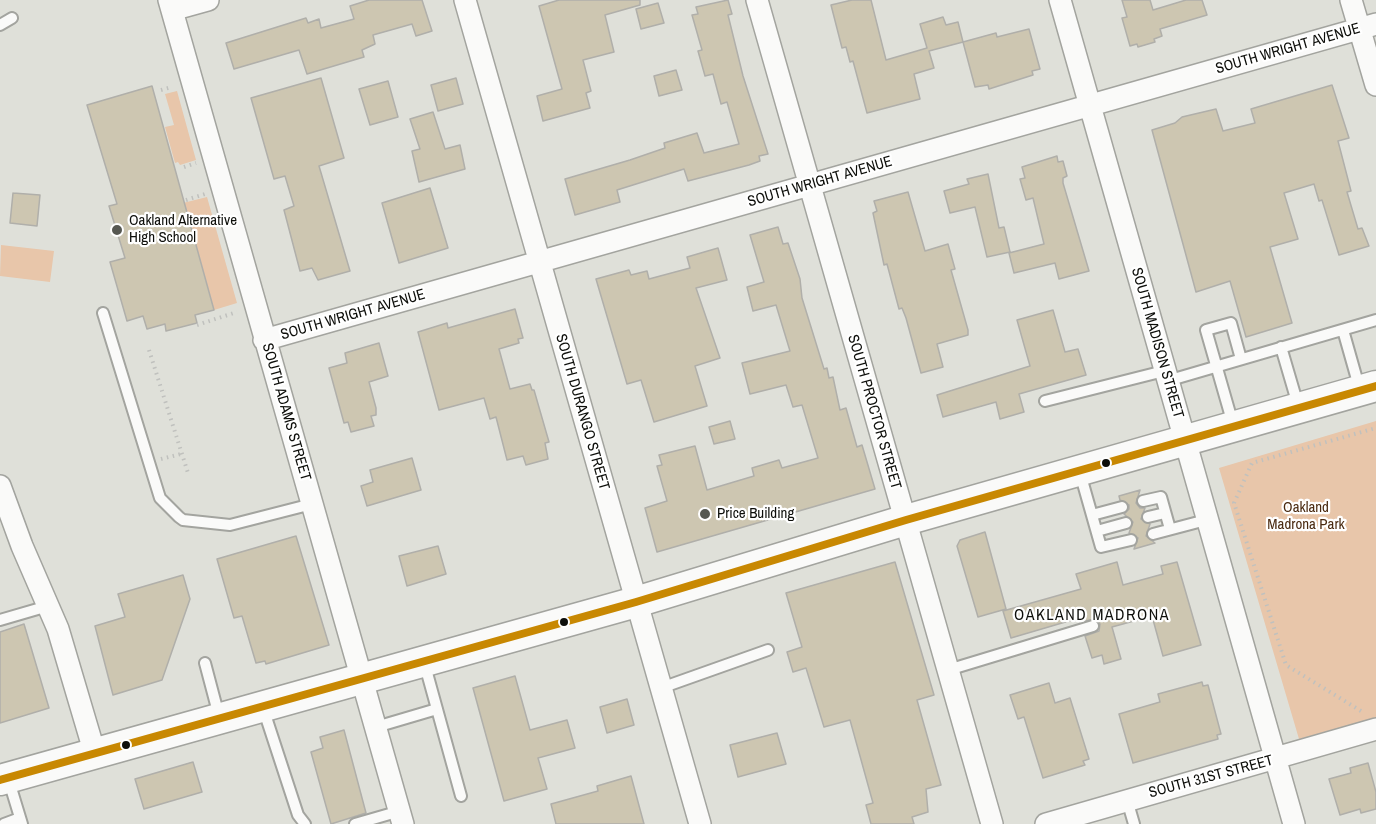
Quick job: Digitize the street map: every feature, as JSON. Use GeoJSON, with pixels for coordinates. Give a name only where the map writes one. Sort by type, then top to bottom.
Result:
{"type":"FeatureCollection","features":[{"type":"Feature","properties":{"kind":"main road"},"geometry":{"type":"LineString","coordinates":[[4,779],[636,602],[906,520],[1368,388]]}},
{"type":"Feature","properties":{"kind":"street"},"geometry":{"type":"LineString","coordinates":[[171,5],[208,0]]}},
{"type":"Feature","properties":{"kind":"street","name":"SOUTH DURANGO STREET"},"geometry":{"type":"LineString","coordinates":[[465,0],[700,824]]}},
{"type":"Feature","properties":{"kind":"street","name":"SOUTH PROCTOR STREET"},"geometry":{"type":"LineString","coordinates":[[757,0],[992,824]]}},
{"type":"Feature","properties":{"kind":"street","name":"SOUTH MADISON STREET"},"geometry":{"type":"LineString","coordinates":[[1060,0],[1294,824]]}},
{"type":"Feature","properties":{"kind":"street"},"geometry":{"type":"LineString","coordinates":[[1352,0],[1368,26],[1376,85]]}},
{"type":"Feature","properties":{"kind":"street","name":"SOUTH ADAMS STREET"},"geometry":{"type":"LineString","coordinates":[[171,5],[264,340],[401,817]]}},
{"type":"Feature","properties":{"kind":"street","name":"SOUTH WRIGHT AVENUE"},"geometry":{"type":"LineString","coordinates":[[264,340],[1368,26]]}},
{"type":"Feature","properties":{"kind":"street"},"geometry":{"type":"LineString","coordinates":[[0,486],[22,546],[58,628],[95,754]]}},
{"type":"Feature","properties":{"kind":"street","name":"SOUTH 31ST STREET"},"geometry":{"type":"LineString","coordinates":[[1046,824],[1276,759],[1372,719]]}},
{"type":"Feature","properties":{"kind":"lane"},"geometry":{"type":"LineString","coordinates":[[0,26],[12,18]]}},
{"type":"Feature","properties":{"kind":"lane"},"geometry":{"type":"LineString","coordinates":[[103,313],[160,498],[179,517],[183,520],[230,525],[312,504]]}},
{"type":"Feature","properties":{"kind":"lane"},"geometry":{"type":"LineString","coordinates":[[1046,401],[1218,366],[1376,320]]}},
{"type":"Feature","properties":{"kind":"lane"},"geometry":{"type":"LineString","coordinates":[[1233,428],[1218,366],[1206,330],[1231,323],[1241,359]]}},
{"type":"Feature","properties":{"kind":"lane"},"geometry":{"type":"LineString","coordinates":[[1343,330],[1368,388]]}},
{"type":"Feature","properties":{"kind":"lane"},"geometry":{"type":"LineString","coordinates":[[1281,347],[1299,408]]}},
{"type":"Feature","properties":{"kind":"lane"},"geometry":{"type":"LineString","coordinates":[[1079,470],[1101,547],[1131,540]]}},
{"type":"Feature","properties":{"kind":"lane"},"geometry":{"type":"LineString","coordinates":[[1143,501],[1161,497],[1170,529]]}},
{"type":"Feature","properties":{"kind":"lane"},"geometry":{"type":"LineString","coordinates":[[1092,515],[1122,507]]}},
{"type":"Feature","properties":{"kind":"lane"},"geometry":{"type":"LineString","coordinates":[[1148,517],[1165,513]]}},
{"type":"Feature","properties":{"kind":"lane"},"geometry":{"type":"LineString","coordinates":[[1153,534],[1206,520]]}},
{"type":"Feature","properties":{"kind":"lane"},"geometry":{"type":"LineString","coordinates":[[1097,531],[1126,523]]}},
{"type":"Feature","properties":{"kind":"lane"},"geometry":{"type":"LineString","coordinates":[[0,620],[48,606]]}},
{"type":"Feature","properties":{"kind":"lane"},"geometry":{"type":"LineString","coordinates":[[948,670],[1093,626]]}},
{"type":"Feature","properties":{"kind":"lane"},"geometry":{"type":"LineString","coordinates":[[661,688],[768,650]]}},
{"type":"Feature","properties":{"kind":"lane"},"geometry":{"type":"LineString","coordinates":[[423,662],[461,796]]}},
{"type":"Feature","properties":{"kind":"lane"},"geometry":{"type":"LineString","coordinates":[[205,663],[220,719]]}},
{"type":"Feature","properties":{"kind":"lane"},"geometry":{"type":"LineString","coordinates":[[263,707],[298,815],[305,824]]}},
{"type":"Feature","properties":{"kind":"lane"},"geometry":{"type":"LineString","coordinates":[[376,727],[437,709]]}},
{"type":"Feature","properties":{"kind":"lane"},"geometry":{"type":"LineString","coordinates":[[4,779],[21,821],[4,824]]}},
{"type":"Feature","properties":{"kind":"lane"},"geometry":{"type":"LineString","coordinates":[[1127,800],[1134,824]]}},
{"type":"Feature","properties":{"kind":"lane"},"geometry":{"type":"LineString","coordinates":[[354,824],[401,817]]}},
{"type":"Feature","properties":{"kind":"path"},"geometry":{"type":"LineString","coordinates":[[161,90],[179,85]]}},
{"type":"Feature","properties":{"kind":"path"},"geometry":{"type":"LineString","coordinates":[[186,200],[209,193]]}},
{"type":"Feature","properties":{"kind":"path"},"geometry":{"type":"LineString","coordinates":[[197,325],[214,318]]}},
{"type":"Feature","properties":{"kind":"path"},"geometry":{"type":"LineString","coordinates":[[149,350],[188,473]]}},
{"type":"Feature","properties":{"kind":"path"},"geometry":{"type":"LineString","coordinates":[[1372,719],[1286,665],[1234,503],[1252,463],[1376,428]]}},
{"type":"Feature","properties":{"kind":"green space"},"geometry":{"type":"Polygon","coordinates":[[[177,91],[196,160],[180,165],[178,162],[175,163],[165,127],[174,125],[165,94],[177,91]]]}},
{"type":"Feature","properties":{"kind":"green space"},"geometry":{"type":"Polygon","coordinates":[[[207,197],[237,303],[214,310],[183,203],[207,197]]]}},
{"type":"Feature","properties":{"kind":"green space"},"geometry":{"type":"Polygon","coordinates":[[[1,245],[54,251],[50,282],[0,276],[1,245]]]}},
{"type":"Feature","properties":{"kind":"green space","name":"Oakland Madrona Park"},"geometry":{"type":"Polygon","coordinates":[[[1376,421],[1376,718],[1299,739],[1219,468],[1376,421]]]}},
{"type":"Feature","properties":{"kind":"building"},"geometry":{"type":"Polygon","coordinates":[[[369,0],[422,0],[432,31],[416,36],[412,24],[373,35],[375,44],[362,50],[364,57],[307,74],[299,50],[234,69],[226,43],[306,18],[308,23],[319,19],[321,28],[354,19],[350,6],[369,0]]]}},
{"type":"Feature","properties":{"kind":"building"},"geometry":{"type":"Polygon","coordinates":[[[559,0],[640,0],[640,5],[605,15],[614,52],[583,60],[591,91],[586,93],[590,108],[543,121],[537,96],[562,89],[539,6],[559,0]]]}},
{"type":"Feature","properties":{"kind":"building"},"geometry":{"type":"Polygon","coordinates":[[[728,0],[732,14],[728,15],[743,76],[768,154],[759,156],[760,161],[749,165],[688,181],[684,169],[617,190],[620,202],[575,215],[565,179],[665,148],[664,143],[697,133],[704,153],[739,144],[727,102],[721,104],[713,74],[705,76],[698,51],[702,50],[692,15],[698,14],[696,7],[728,0]]]}},
{"type":"Feature","properties":{"kind":"building"},"geometry":{"type":"Polygon","coordinates":[[[852,0],[871,0],[886,60],[927,48],[920,24],[943,17],[946,25],[958,22],[963,42],[929,51],[934,68],[914,74],[920,99],[867,113],[853,61],[850,62],[846,47],[842,48],[831,5],[852,0]]]}},
{"type":"Feature","properties":{"kind":"building"},"geometry":{"type":"Polygon","coordinates":[[[1122,0],[1150,0],[1153,10],[1186,0],[1202,0],[1207,15],[1160,29],[1162,36],[1154,39],[1155,42],[1138,47],[1137,44],[1130,46],[1122,18],[1127,17],[1122,0]]]}},
{"type":"Feature","properties":{"kind":"building"},"geometry":{"type":"Polygon","coordinates":[[[658,3],[664,23],[641,29],[636,9],[658,3]]]}},
{"type":"Feature","properties":{"kind":"building"},"geometry":{"type":"Polygon","coordinates":[[[1029,29],[1040,69],[1032,71],[1033,75],[989,89],[988,85],[975,87],[963,42],[996,33],[997,37],[1029,29]]]}},
{"type":"Feature","properties":{"kind":"building"},"geometry":{"type":"Polygon","coordinates":[[[676,70],[682,90],[659,96],[654,76],[676,70]]]}},
{"type":"Feature","properties":{"kind":"building"},"geometry":{"type":"Polygon","coordinates":[[[321,78],[344,158],[319,166],[350,271],[318,280],[312,268],[300,271],[284,210],[294,206],[285,176],[274,179],[251,98],[321,78]]]}},
{"type":"Feature","properties":{"kind":"building"},"geometry":{"type":"Polygon","coordinates":[[[456,78],[463,104],[438,111],[431,85],[456,78]]]}},
{"type":"Feature","properties":{"kind":"building"},"geometry":{"type":"Polygon","coordinates":[[[388,81],[398,117],[370,125],[359,89],[388,81]]]}},
{"type":"Feature","properties":{"kind":"building"},"geometry":{"type":"Polygon","coordinates":[[[1332,85],[1349,138],[1338,141],[1351,191],[1347,192],[1358,229],[1362,228],[1369,246],[1339,255],[1322,200],[1319,201],[1314,184],[1284,193],[1298,239],[1270,247],[1292,323],[1246,337],[1230,281],[1196,292],[1152,130],[1175,123],[1182,117],[1216,109],[1223,131],[1255,123],[1251,109],[1332,85]]]}},
{"type":"Feature","properties":{"kind":"building"},"geometry":{"type":"Polygon","coordinates":[[[152,86],[214,310],[195,315],[197,323],[166,331],[165,324],[147,329],[143,316],[127,321],[110,262],[125,258],[109,206],[117,204],[87,105],[152,86]]]}},
{"type":"Feature","properties":{"kind":"building"},"geometry":{"type":"Polygon","coordinates":[[[433,112],[445,149],[460,145],[465,169],[419,182],[412,151],[420,149],[410,119],[433,112]]]}},
{"type":"Feature","properties":{"kind":"building"},"geometry":{"type":"Polygon","coordinates":[[[1057,156],[1058,162],[1063,161],[1067,176],[1063,178],[1063,183],[1089,271],[1059,279],[1055,263],[1014,273],[1009,253],[1044,244],[1033,198],[1026,200],[1020,179],[1025,178],[1022,167],[1057,156]]]}},
{"type":"Feature","properties":{"kind":"building"},"geometry":{"type":"Polygon","coordinates":[[[988,174],[999,228],[1004,227],[1010,252],[987,257],[975,207],[950,213],[944,191],[969,184],[967,179],[988,174]]]}},
{"type":"Feature","properties":{"kind":"building"},"geometry":{"type":"Polygon","coordinates":[[[430,188],[448,248],[399,263],[382,203],[430,188]]]}},
{"type":"Feature","properties":{"kind":"building"},"geometry":{"type":"Polygon","coordinates":[[[908,192],[925,251],[948,244],[955,269],[951,270],[968,330],[968,335],[937,344],[943,367],[921,373],[906,318],[902,308],[899,309],[887,264],[884,265],[873,213],[877,211],[874,201],[908,192]]]}},
{"type":"Feature","properties":{"kind":"building"},"geometry":{"type":"Polygon","coordinates":[[[13,193],[40,195],[37,226],[10,223],[13,193]]]}},
{"type":"Feature","properties":{"kind":"building"},"geometry":{"type":"Polygon","coordinates":[[[778,227],[783,244],[788,243],[800,279],[802,298],[824,369],[827,368],[829,378],[833,377],[840,410],[846,408],[857,447],[862,445],[875,489],[657,552],[645,508],[667,501],[657,466],[662,465],[659,455],[695,446],[707,490],[754,476],[752,468],[779,460],[782,468],[818,458],[802,405],[793,407],[786,385],[750,394],[742,363],[790,351],[776,305],[753,311],[747,287],[764,282],[750,235],[778,227]]]}},
{"type":"Feature","properties":{"kind":"building"},"geometry":{"type":"Polygon","coordinates":[[[718,248],[727,280],[696,288],[720,358],[695,366],[707,406],[654,422],[641,380],[627,384],[596,279],[629,270],[631,275],[647,271],[649,279],[690,268],[687,257],[718,248]]]}},
{"type":"Feature","properties":{"kind":"building"},"geometry":{"type":"Polygon","coordinates":[[[515,309],[523,338],[518,339],[519,343],[499,349],[510,389],[530,384],[534,390],[549,442],[545,443],[548,459],[526,465],[523,456],[507,460],[496,417],[490,419],[484,398],[439,410],[418,332],[447,323],[448,328],[515,309]]]}},
{"type":"Feature","properties":{"kind":"building"},"geometry":{"type":"Polygon","coordinates":[[[1053,310],[1065,352],[1078,349],[1086,375],[1019,394],[1024,412],[1000,419],[996,402],[943,417],[937,395],[1030,366],[1017,320],[1053,310]]]}},
{"type":"Feature","properties":{"kind":"building"},"geometry":{"type":"Polygon","coordinates":[[[379,343],[388,376],[369,382],[376,408],[376,415],[371,416],[374,426],[351,432],[348,422],[344,423],[329,368],[347,363],[345,353],[379,343]]]}},
{"type":"Feature","properties":{"kind":"building"},"geometry":{"type":"Polygon","coordinates":[[[730,421],[735,439],[714,444],[709,427],[730,421]]]}},
{"type":"Feature","properties":{"kind":"building"},"geometry":{"type":"Polygon","coordinates":[[[412,458],[421,490],[367,506],[361,486],[373,482],[370,470],[412,458]]]}},
{"type":"Feature","properties":{"kind":"building"},"geometry":{"type":"Polygon","coordinates":[[[1140,490],[1136,503],[1140,508],[1145,508],[1141,519],[1150,524],[1146,536],[1155,543],[1134,549],[1138,538],[1129,533],[1133,522],[1124,514],[1129,509],[1129,505],[1120,500],[1119,496],[1140,490]]]}},
{"type":"Feature","properties":{"kind":"building"},"geometry":{"type":"Polygon","coordinates":[[[985,532],[1006,609],[978,617],[957,546],[960,540],[985,532]]]}},
{"type":"Feature","properties":{"kind":"building"},"geometry":{"type":"Polygon","coordinates":[[[296,536],[329,645],[266,664],[265,661],[256,663],[242,616],[234,618],[217,559],[296,536]]]}},
{"type":"Feature","properties":{"kind":"building"},"geometry":{"type":"Polygon","coordinates":[[[438,546],[446,574],[407,586],[399,556],[438,546]]]}},
{"type":"Feature","properties":{"kind":"building"},"geometry":{"type":"Polygon","coordinates":[[[895,562],[934,695],[917,700],[941,785],[926,789],[928,812],[912,817],[914,824],[871,824],[866,805],[873,803],[850,720],[824,727],[806,668],[793,672],[787,652],[802,647],[786,593],[895,562]]]}},
{"type":"Feature","properties":{"kind":"building"},"geometry":{"type":"Polygon","coordinates":[[[1117,562],[1123,585],[1163,574],[1161,566],[1177,562],[1201,645],[1163,656],[1152,616],[1112,627],[1121,659],[1104,664],[1102,655],[1092,658],[1085,636],[1099,631],[1100,624],[1095,619],[1080,622],[1079,618],[1011,638],[1003,611],[1081,589],[1076,574],[1117,562]]]}},
{"type":"Feature","properties":{"kind":"building"},"geometry":{"type":"Polygon","coordinates":[[[183,575],[190,599],[162,680],[113,695],[95,626],[125,617],[118,594],[183,575]]]}},
{"type":"Feature","properties":{"kind":"building"},"geometry":{"type":"Polygon","coordinates":[[[24,624],[49,708],[0,723],[0,632],[24,624]]]}},
{"type":"Feature","properties":{"kind":"building"},"geometry":{"type":"Polygon","coordinates":[[[515,676],[530,730],[567,720],[575,748],[538,758],[547,789],[504,801],[473,688],[515,676]]]}},
{"type":"Feature","properties":{"kind":"building"},"geometry":{"type":"Polygon","coordinates":[[[1202,682],[1203,686],[1208,685],[1221,734],[1217,735],[1218,739],[1133,763],[1119,714],[1160,702],[1158,694],[1202,682]]]}},
{"type":"Feature","properties":{"kind":"building"},"geometry":{"type":"Polygon","coordinates":[[[1049,683],[1055,703],[1070,698],[1089,759],[1083,761],[1085,765],[1043,778],[1024,717],[1018,719],[1010,695],[1049,683]]]}},
{"type":"Feature","properties":{"kind":"building"},"geometry":{"type":"Polygon","coordinates":[[[627,699],[634,725],[607,733],[600,707],[627,699]]]}},
{"type":"Feature","properties":{"kind":"building"},"geometry":{"type":"Polygon","coordinates":[[[344,730],[366,813],[331,824],[311,752],[323,748],[320,737],[344,730]]]}},
{"type":"Feature","properties":{"kind":"building"},"geometry":{"type":"Polygon","coordinates":[[[777,733],[786,764],[738,777],[730,745],[777,733]]]}},
{"type":"Feature","properties":{"kind":"building"},"geometry":{"type":"Polygon","coordinates":[[[193,762],[202,792],[144,809],[135,779],[193,762]]]}},
{"type":"Feature","properties":{"kind":"building"},"geometry":{"type":"Polygon","coordinates":[[[1368,763],[1376,792],[1376,809],[1361,813],[1360,809],[1340,815],[1329,779],[1351,773],[1350,768],[1368,763]]]}},
{"type":"Feature","properties":{"kind":"building"},"geometry":{"type":"Polygon","coordinates":[[[631,776],[644,824],[556,824],[551,804],[598,791],[597,786],[631,776]]]}},
{"type":"Feature","properties":{"kind":"transit line"},"geometry":{"type":"LineString","coordinates":[[0,780],[636,602],[906,520],[1376,386]]}},
{"type":"Feature","properties":{"kind":"place","name":"Oakland Alternative High School"},"geometry":{"type":"Point","coordinates":[117,230]}},
{"type":"Feature","properties":{"kind":"place","name":"Price Building"},"geometry":{"type":"Point","coordinates":[705,514]}},
{"type":"Feature","properties":{"kind":"district","name":"OAKLAND MADRONA"},"geometry":{"type":"Point","coordinates":[1092,616]}}]}
